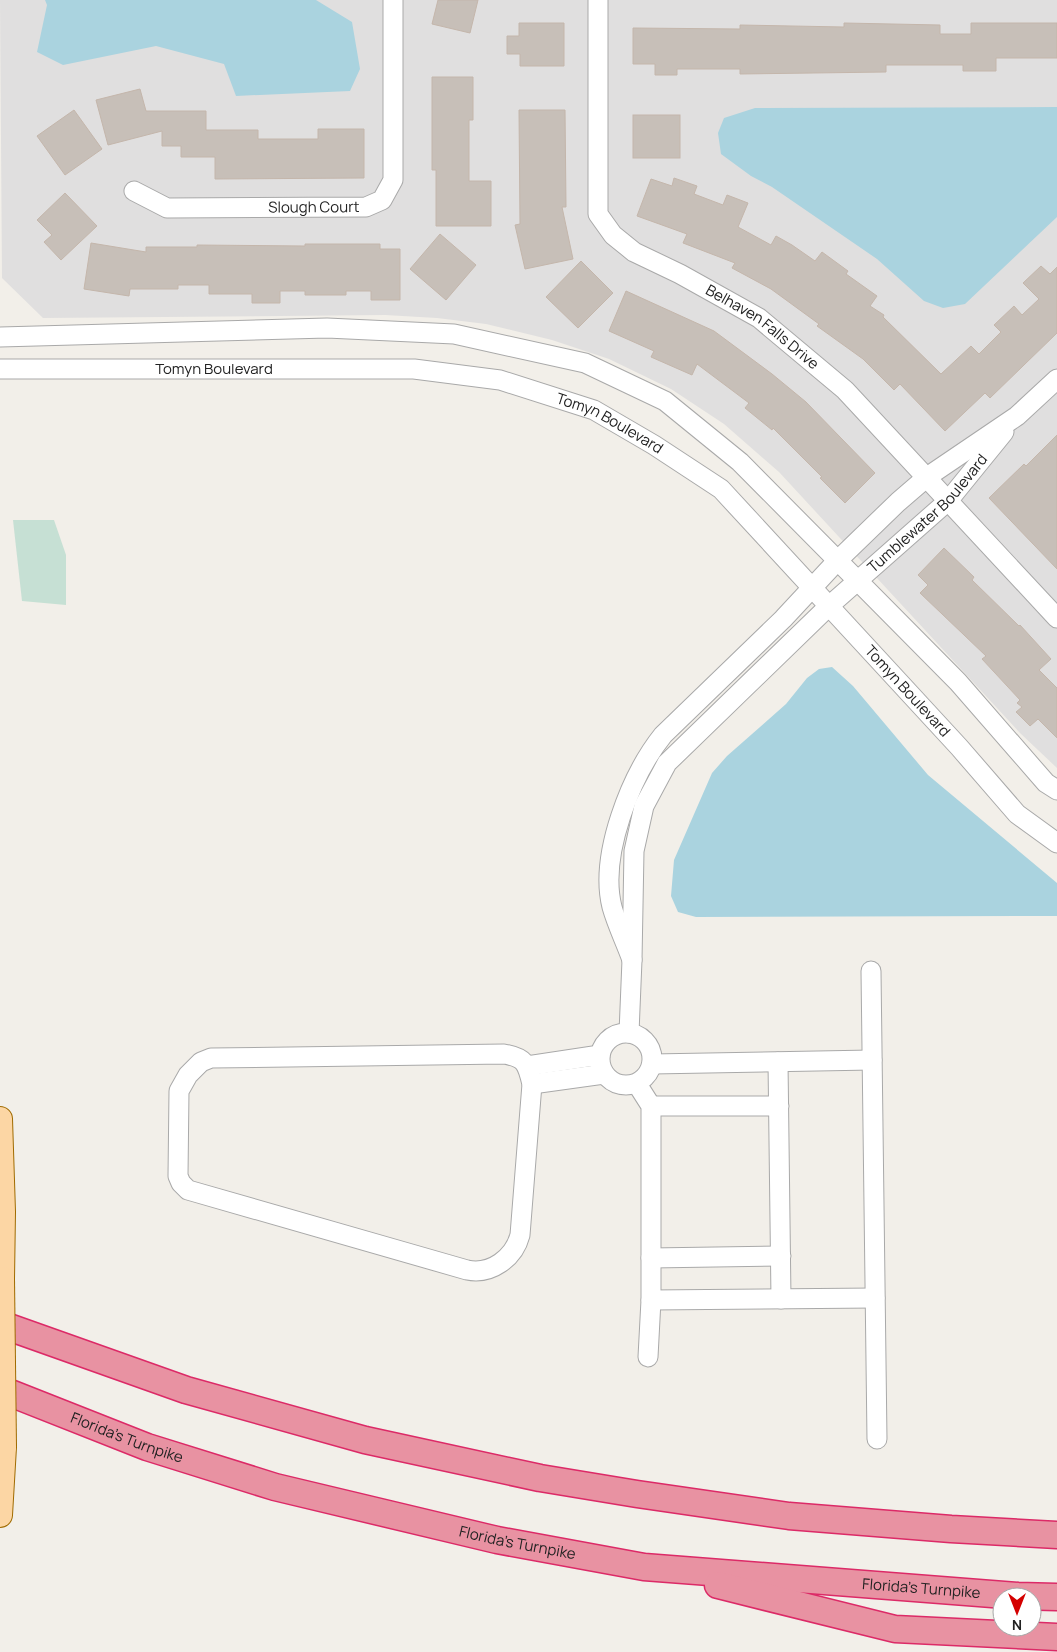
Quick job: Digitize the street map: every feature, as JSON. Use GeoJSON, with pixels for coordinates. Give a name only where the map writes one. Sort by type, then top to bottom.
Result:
{"type":"FeatureCollection","features":[{"type":"Feature","properties":{"kind":"highway"},"geometry":{"type":"LineString","coordinates":[[0,1324],[186,1390],[365,1440],[540,1478],[789,1516],[951,1530],[1057,1535]]}},
{"type":"Feature","properties":{"kind":"highway","name":"Florida's Turnpike"},"geometry":{"type":"LineString","coordinates":[[0,1389],[147,1447],[275,1487],[497,1540],[644,1567],[1018,1596],[1057,1597]]}},
{"type":"Feature","properties":{"kind":"highway"},"geometry":{"type":"LineString","coordinates":[[644,1567],[894,1629],[1057,1637]]}},
{"type":"Feature","properties":{"kind":"main road"},"geometry":{"type":"LineString","coordinates":[[0,1119],[3,1212],[4,1447],[0,1515]]}},
{"type":"Feature","properties":{"kind":"street","name":"Slough Court"},"geometry":{"type":"LineString","coordinates":[[134,192],[167,208],[366,207],[382,200],[393,180],[393,0]]}},
{"type":"Feature","properties":{"kind":"street","name":"Belhaven Falls Drive"},"geometry":{"type":"LineString","coordinates":[[598,0],[598,214],[612,235],[634,252],[680,274],[759,318],[846,390],[1057,618]]}},
{"type":"Feature","properties":{"kind":"street"},"geometry":{"type":"LineString","coordinates":[[0,337],[327,328],[454,334],[585,363],[665,401],[740,462],[958,682],[1046,784],[1057,790]]}},
{"type":"Feature","properties":{"kind":"street","name":"Tomyn Boulevard"},"geometry":{"type":"LineString","coordinates":[[0,369],[414,368],[500,380],[594,410],[654,445],[721,489],[960,747],[1017,814],[1057,843]]}},
{"type":"Feature","properties":{"kind":"street","name":"Tumblewater Boulevard"},"geometry":{"type":"LineString","coordinates":[[629,1033],[634,851],[644,806],[666,763],[829,606],[948,501],[1017,416],[1057,379]]}},
{"type":"Feature","properties":{"kind":"street","name":"Tumblewater Boulevard"},"geometry":{"type":"LineString","coordinates":[[632,960],[612,906],[610,882],[611,854],[628,796],[651,751],[663,735],[783,619],[880,518],[927,477],[1017,416]]}},
{"type":"Feature","properties":{"kind":"street"},"geometry":{"type":"LineString","coordinates":[[880,518],[901,542]]}},
{"type":"Feature","properties":{"kind":"street"},"geometry":{"type":"LineString","coordinates":[[651,751],[666,763]]}},
{"type":"Feature","properties":{"kind":"street"},"geometry":{"type":"LineString","coordinates":[[871,971],[877,1439]]}},
{"type":"Feature","properties":{"kind":"street"},"geometry":{"type":"LineString","coordinates":[[629,1033],[645,1040],[650,1048],[652,1064],[644,1079],[628,1086],[612,1081],[604,1074],[601,1068],[600,1055],[605,1043],[612,1037],[629,1033]]}},
{"type":"Feature","properties":{"kind":"street"},"geometry":{"type":"LineString","coordinates":[[504,1054],[517,1056],[527,1066],[532,1084],[520,1235],[517,1246],[505,1260],[486,1270],[476,1272],[466,1270],[188,1190],[181,1184],[178,1176],[179,1091],[188,1075],[201,1062],[210,1058],[504,1054]]}},
{"type":"Feature","properties":{"kind":"street"},"geometry":{"type":"LineString","coordinates":[[527,1066],[600,1055]]}},
{"type":"Feature","properties":{"kind":"street"},"geometry":{"type":"LineString","coordinates":[[652,1064],[872,1060]]}},
{"type":"Feature","properties":{"kind":"street"},"geometry":{"type":"LineString","coordinates":[[778,1062],[781,1299]]}},
{"type":"Feature","properties":{"kind":"street"},"geometry":{"type":"LineString","coordinates":[[532,1084],[604,1074]]}},
{"type":"Feature","properties":{"kind":"street"},"geometry":{"type":"LineString","coordinates":[[636,1084],[651,1106],[651,1300],[648,1357]]}},
{"type":"Feature","properties":{"kind":"street"},"geometry":{"type":"LineString","coordinates":[[651,1106],[778,1106]]}},
{"type":"Feature","properties":{"kind":"street"},"geometry":{"type":"LineString","coordinates":[[651,1258],[780,1256]]}},
{"type":"Feature","properties":{"kind":"street"},"geometry":{"type":"LineString","coordinates":[[651,1300],[875,1298]]}},
{"type":"Feature","properties":{"kind":"shaded area"},"geometry":{"type":"Polygon","coordinates":[[[0,0],[1057,0],[1057,768],[1020,733],[779,472],[724,424],[671,389],[609,359],[552,340],[486,324],[437,318],[385,315],[43,318],[2,278],[0,0]]]}},
{"type":"Feature","properties":{"kind":"green space"},"geometry":{"type":"Polygon","coordinates":[[[13,520],[54,520],[66,555],[66,605],[22,601],[13,520]]]}},
{"type":"Feature","properties":{"kind":"water"},"geometry":{"type":"Polygon","coordinates":[[[45,0],[316,0],[352,22],[360,69],[350,91],[236,96],[224,64],[156,46],[63,65],[37,52],[47,5],[45,0]]]}},
{"type":"Feature","properties":{"kind":"water"},"geometry":{"type":"Polygon","coordinates":[[[1057,107],[1057,217],[965,304],[943,308],[924,301],[877,259],[721,154],[718,133],[724,118],[755,108],[1057,107]]]}},
{"type":"Feature","properties":{"kind":"water"},"geometry":{"type":"Polygon","coordinates":[[[832,667],[853,686],[928,775],[1057,883],[1057,916],[696,917],[678,912],[671,896],[674,860],[712,773],[727,756],[786,704],[807,678],[819,669],[832,667]]]}},
{"type":"Feature","properties":{"kind":"building"},"geometry":{"type":"Polygon","coordinates":[[[438,0],[478,0],[470,33],[432,24],[438,0]]]}},
{"type":"Feature","properties":{"kind":"building"},"geometry":{"type":"Polygon","coordinates":[[[519,23],[564,23],[564,66],[520,66],[520,54],[507,54],[507,36],[519,36],[519,23]]]}},
{"type":"Feature","properties":{"kind":"building"},"geometry":{"type":"Polygon","coordinates":[[[844,23],[940,25],[940,34],[971,34],[971,23],[1057,23],[1057,58],[996,58],[996,71],[963,71],[963,65],[886,65],[886,72],[740,74],[740,69],[677,69],[677,75],[655,75],[655,64],[633,64],[633,28],[740,29],[740,25],[844,27],[844,23]]]}},
{"type":"Feature","properties":{"kind":"building"},"geometry":{"type":"Polygon","coordinates":[[[432,77],[473,77],[473,120],[469,120],[469,181],[491,181],[491,226],[436,226],[436,170],[432,170],[432,77]]]}},
{"type":"Feature","properties":{"kind":"building"},"geometry":{"type":"Polygon","coordinates":[[[140,89],[146,111],[206,111],[206,130],[258,130],[258,139],[318,139],[318,129],[364,129],[364,178],[215,179],[215,157],[181,157],[181,146],[162,146],[162,131],[108,145],[96,100],[140,89]]]}},
{"type":"Feature","properties":{"kind":"building"},"geometry":{"type":"Polygon","coordinates":[[[74,110],[102,149],[65,175],[37,136],[74,110]]]}},
{"type":"Feature","properties":{"kind":"building"},"geometry":{"type":"Polygon","coordinates":[[[519,110],[565,110],[566,207],[562,207],[573,259],[525,269],[515,225],[520,224],[519,110]]]}},
{"type":"Feature","properties":{"kind":"building"},"geometry":{"type":"Polygon","coordinates":[[[633,115],[680,115],[680,158],[633,158],[633,115]]]}},
{"type":"Feature","properties":{"kind":"building"},"geometry":{"type":"Polygon","coordinates":[[[674,178],[697,186],[694,194],[723,205],[727,195],[748,203],[738,227],[771,245],[776,236],[815,261],[822,252],[848,271],[846,274],[877,296],[870,306],[884,315],[883,317],[941,374],[971,346],[979,354],[1001,332],[994,325],[1014,306],[1022,315],[1039,299],[1023,283],[1041,266],[1050,274],[1057,267],[1057,333],[990,398],[985,393],[945,431],[900,384],[894,390],[863,359],[817,326],[819,324],[771,289],[732,268],[735,263],[683,243],[687,234],[637,216],[651,179],[672,186],[674,178]]]}},
{"type":"Feature","properties":{"kind":"building"},"geometry":{"type":"Polygon","coordinates":[[[65,193],[97,226],[61,260],[44,242],[52,235],[37,220],[65,193]]]}},
{"type":"Feature","properties":{"kind":"building"},"geometry":{"type":"Polygon","coordinates":[[[440,234],[476,265],[446,300],[410,269],[440,234]]]}},
{"type":"Feature","properties":{"kind":"building"},"geometry":{"type":"Polygon","coordinates":[[[91,243],[146,252],[146,247],[197,247],[197,245],[305,246],[305,244],[380,244],[380,249],[400,249],[400,300],[371,300],[371,291],[346,291],[346,295],[305,295],[305,291],[280,291],[280,303],[252,303],[252,294],[209,294],[209,285],[178,285],[178,289],[130,289],[129,296],[84,289],[91,243]]]}},
{"type":"Feature","properties":{"kind":"building"},"geometry":{"type":"Polygon","coordinates":[[[581,261],[613,293],[578,328],[546,297],[581,261]]]}},
{"type":"Feature","properties":{"kind":"building"},"geometry":{"type":"Polygon","coordinates":[[[626,291],[714,331],[806,402],[875,473],[845,503],[773,428],[772,430],[745,408],[749,403],[697,364],[692,375],[651,357],[654,351],[609,331],[626,291]]]}},
{"type":"Feature","properties":{"kind":"building"},"geometry":{"type":"Polygon","coordinates":[[[1057,435],[1057,569],[989,498],[1024,464],[1026,466],[1057,435]]]}},
{"type":"Feature","properties":{"kind":"building"},"geometry":{"type":"Polygon","coordinates":[[[944,548],[974,577],[972,580],[1020,625],[1051,659],[1039,670],[1057,688],[1057,738],[1038,719],[1030,726],[1016,712],[1022,707],[1017,703],[1020,700],[982,659],[986,656],[920,593],[928,585],[918,575],[944,548]]]}}]}
